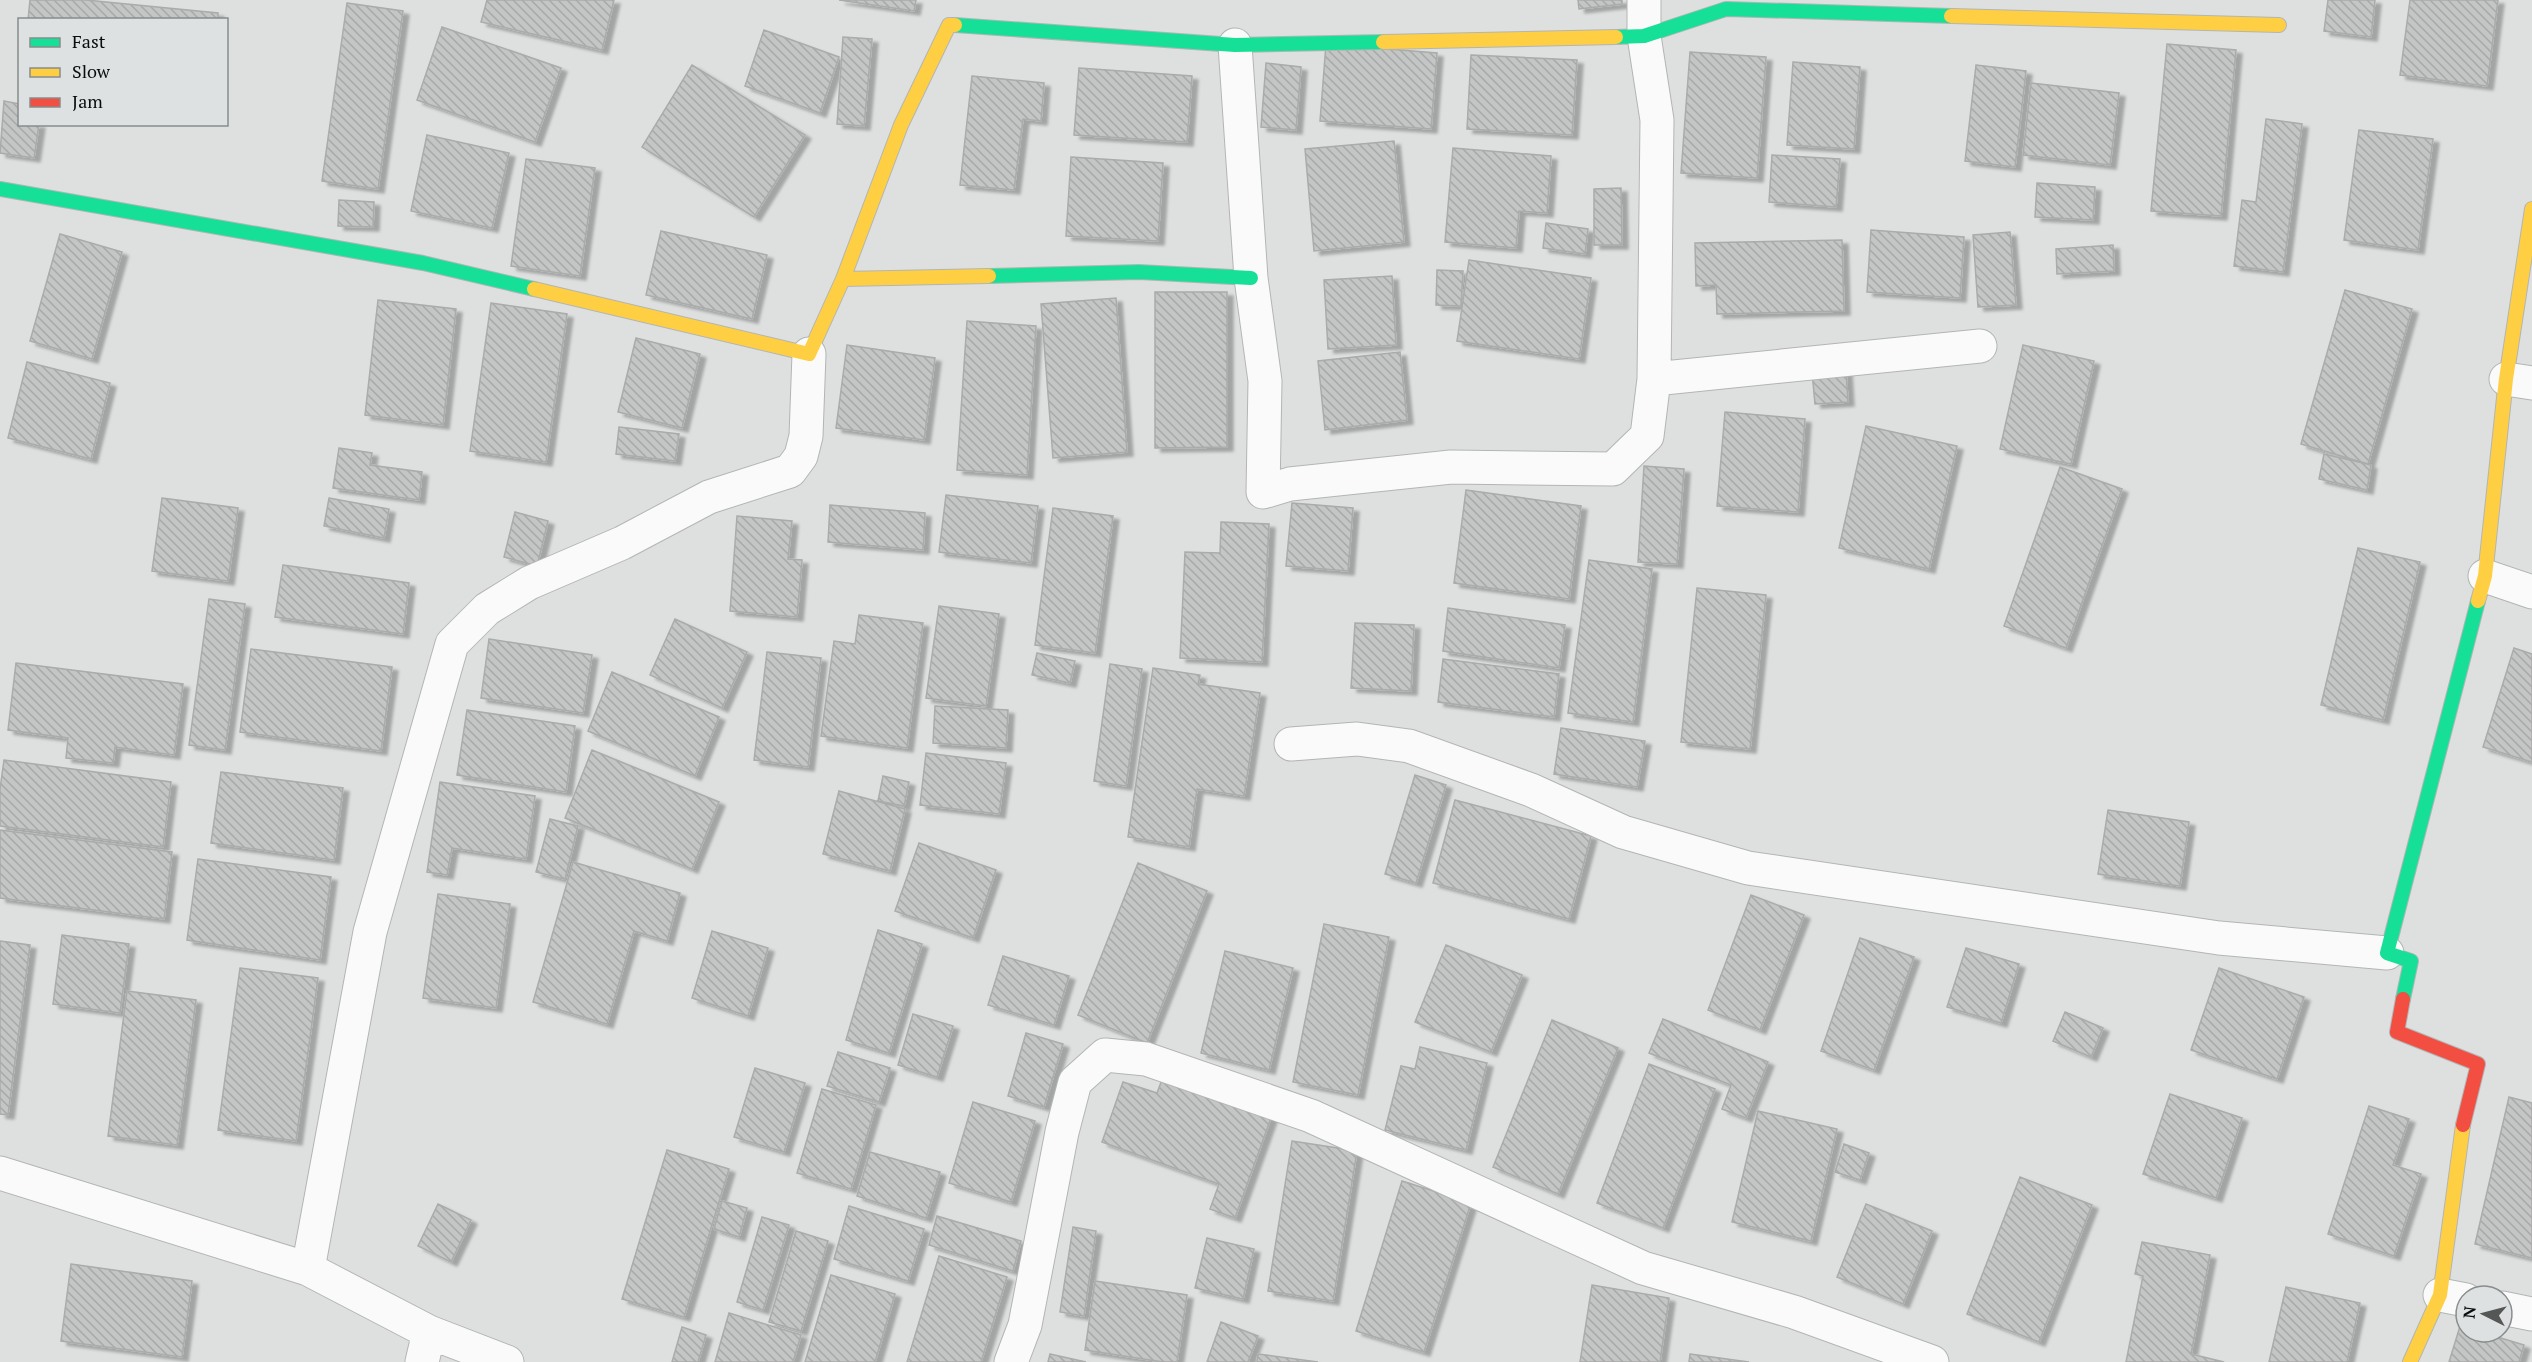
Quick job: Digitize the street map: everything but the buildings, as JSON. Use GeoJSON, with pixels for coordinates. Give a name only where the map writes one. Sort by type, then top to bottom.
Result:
{"type":"FeatureCollection","features":[{"type":"Feature","properties":{"kind":"street"},"geometry":{"type":"LineString","coordinates":[[1235,45],[1251,278],[1265,381],[1263,492],[1290,484],[1452,467],[1613,469],[1647,436],[1654,379],[1657,120],[1644,36],[1644,0]]}},
{"type":"Feature","properties":{"kind":"street"},"geometry":{"type":"LineString","coordinates":[[308,1269],[370,932],[452,644],[487,609],[529,583],[622,543],[709,497],[790,471],[801,456],[806,436],[809,354],[843,279],[901,125],[949,25],[1235,45],[1644,36],[1726,9],[2279,25]]}},
{"type":"Feature","properties":{"kind":"street"},"geometry":{"type":"LineString","coordinates":[[0,189],[423,263],[809,354]]}},
{"type":"Feature","properties":{"kind":"street"},"geometry":{"type":"LineString","coordinates":[[2387,953],[2485,576],[2519,381],[2532,209]]}},
{"type":"Feature","properties":{"kind":"street"},"geometry":{"type":"LineString","coordinates":[[843,279],[1139,272],[1251,278]]}},
{"type":"Feature","properties":{"kind":"street"},"geometry":{"type":"LineString","coordinates":[[1654,379],[1980,346]]}},
{"type":"Feature","properties":{"kind":"street"},"geometry":{"type":"LineString","coordinates":[[2485,576],[2532,592]]}},
{"type":"Feature","properties":{"kind":"street"},"geometry":{"type":"LineString","coordinates":[[1291,744],[1357,740],[1409,746],[1531,790],[1623,832],[1748,868],[2219,938],[2387,953],[2411,961],[2397,1032],[2478,1064],[2461,1133],[2453,1297],[2410,1362]]}},
{"type":"Feature","properties":{"kind":"street"},"geometry":{"type":"LineString","coordinates":[[1011,1362],[1025,1325],[1062,1132],[1075,1082],[1105,1055],[1146,1059],[1311,1116],[1643,1268],[1794,1312],[1932,1362]]}},
{"type":"Feature","properties":{"kind":"street"},"geometry":{"type":"LineString","coordinates":[[0,1173],[129,1211],[308,1269],[426,1347],[507,1362]]}},
{"type":"Feature","properties":{"kind":"street"},"geometry":{"type":"LineString","coordinates":[[2514,1310],[2532,1314]]}},
{"type":"Feature","properties":{"kind":"traffic: fast"},"geometry":{"type":"LineString","coordinates":[[1616,37],[1644,36],[1726,9],[1951,16]]}},
{"type":"Feature","properties":{"kind":"traffic: fast"},"geometry":{"type":"LineString","coordinates":[[955,25],[1235,45],[1383,42]]}},
{"type":"Feature","properties":{"kind":"traffic: fast"},"geometry":{"type":"LineString","coordinates":[[0,189],[423,263],[534,289]]}},
{"type":"Feature","properties":{"kind":"traffic: fast"},"geometry":{"type":"LineString","coordinates":[[989,276],[1139,272],[1251,278]]}},
{"type":"Feature","properties":{"kind":"traffic: fast"},"geometry":{"type":"LineString","coordinates":[[2403,999],[2411,961],[2387,953],[2478,601]]}},
{"type":"Feature","properties":{"kind":"traffic: slow"},"geometry":{"type":"LineString","coordinates":[[1951,16],[2279,25]]}},
{"type":"Feature","properties":{"kind":"traffic: slow"},"geometry":{"type":"LineString","coordinates":[[843,279],[901,125],[949,25],[955,25]]}},
{"type":"Feature","properties":{"kind":"traffic: slow"},"geometry":{"type":"LineString","coordinates":[[1383,42],[1616,37]]}},
{"type":"Feature","properties":{"kind":"traffic: slow"},"geometry":{"type":"LineString","coordinates":[[2478,601],[2485,576],[2506,379],[2532,209]]}},
{"type":"Feature","properties":{"kind":"traffic: slow"},"geometry":{"type":"LineString","coordinates":[[534,289],[809,354],[843,279],[989,276]]}},
{"type":"Feature","properties":{"kind":"traffic: slow"},"geometry":{"type":"LineString","coordinates":[[2410,1362],[2440,1295],[2463,1125]]}},
{"type":"Feature","properties":{"kind":"traffic: jam"},"geometry":{"type":"LineString","coordinates":[[2403,999],[2397,1032],[2478,1064],[2463,1125]]}}]}
